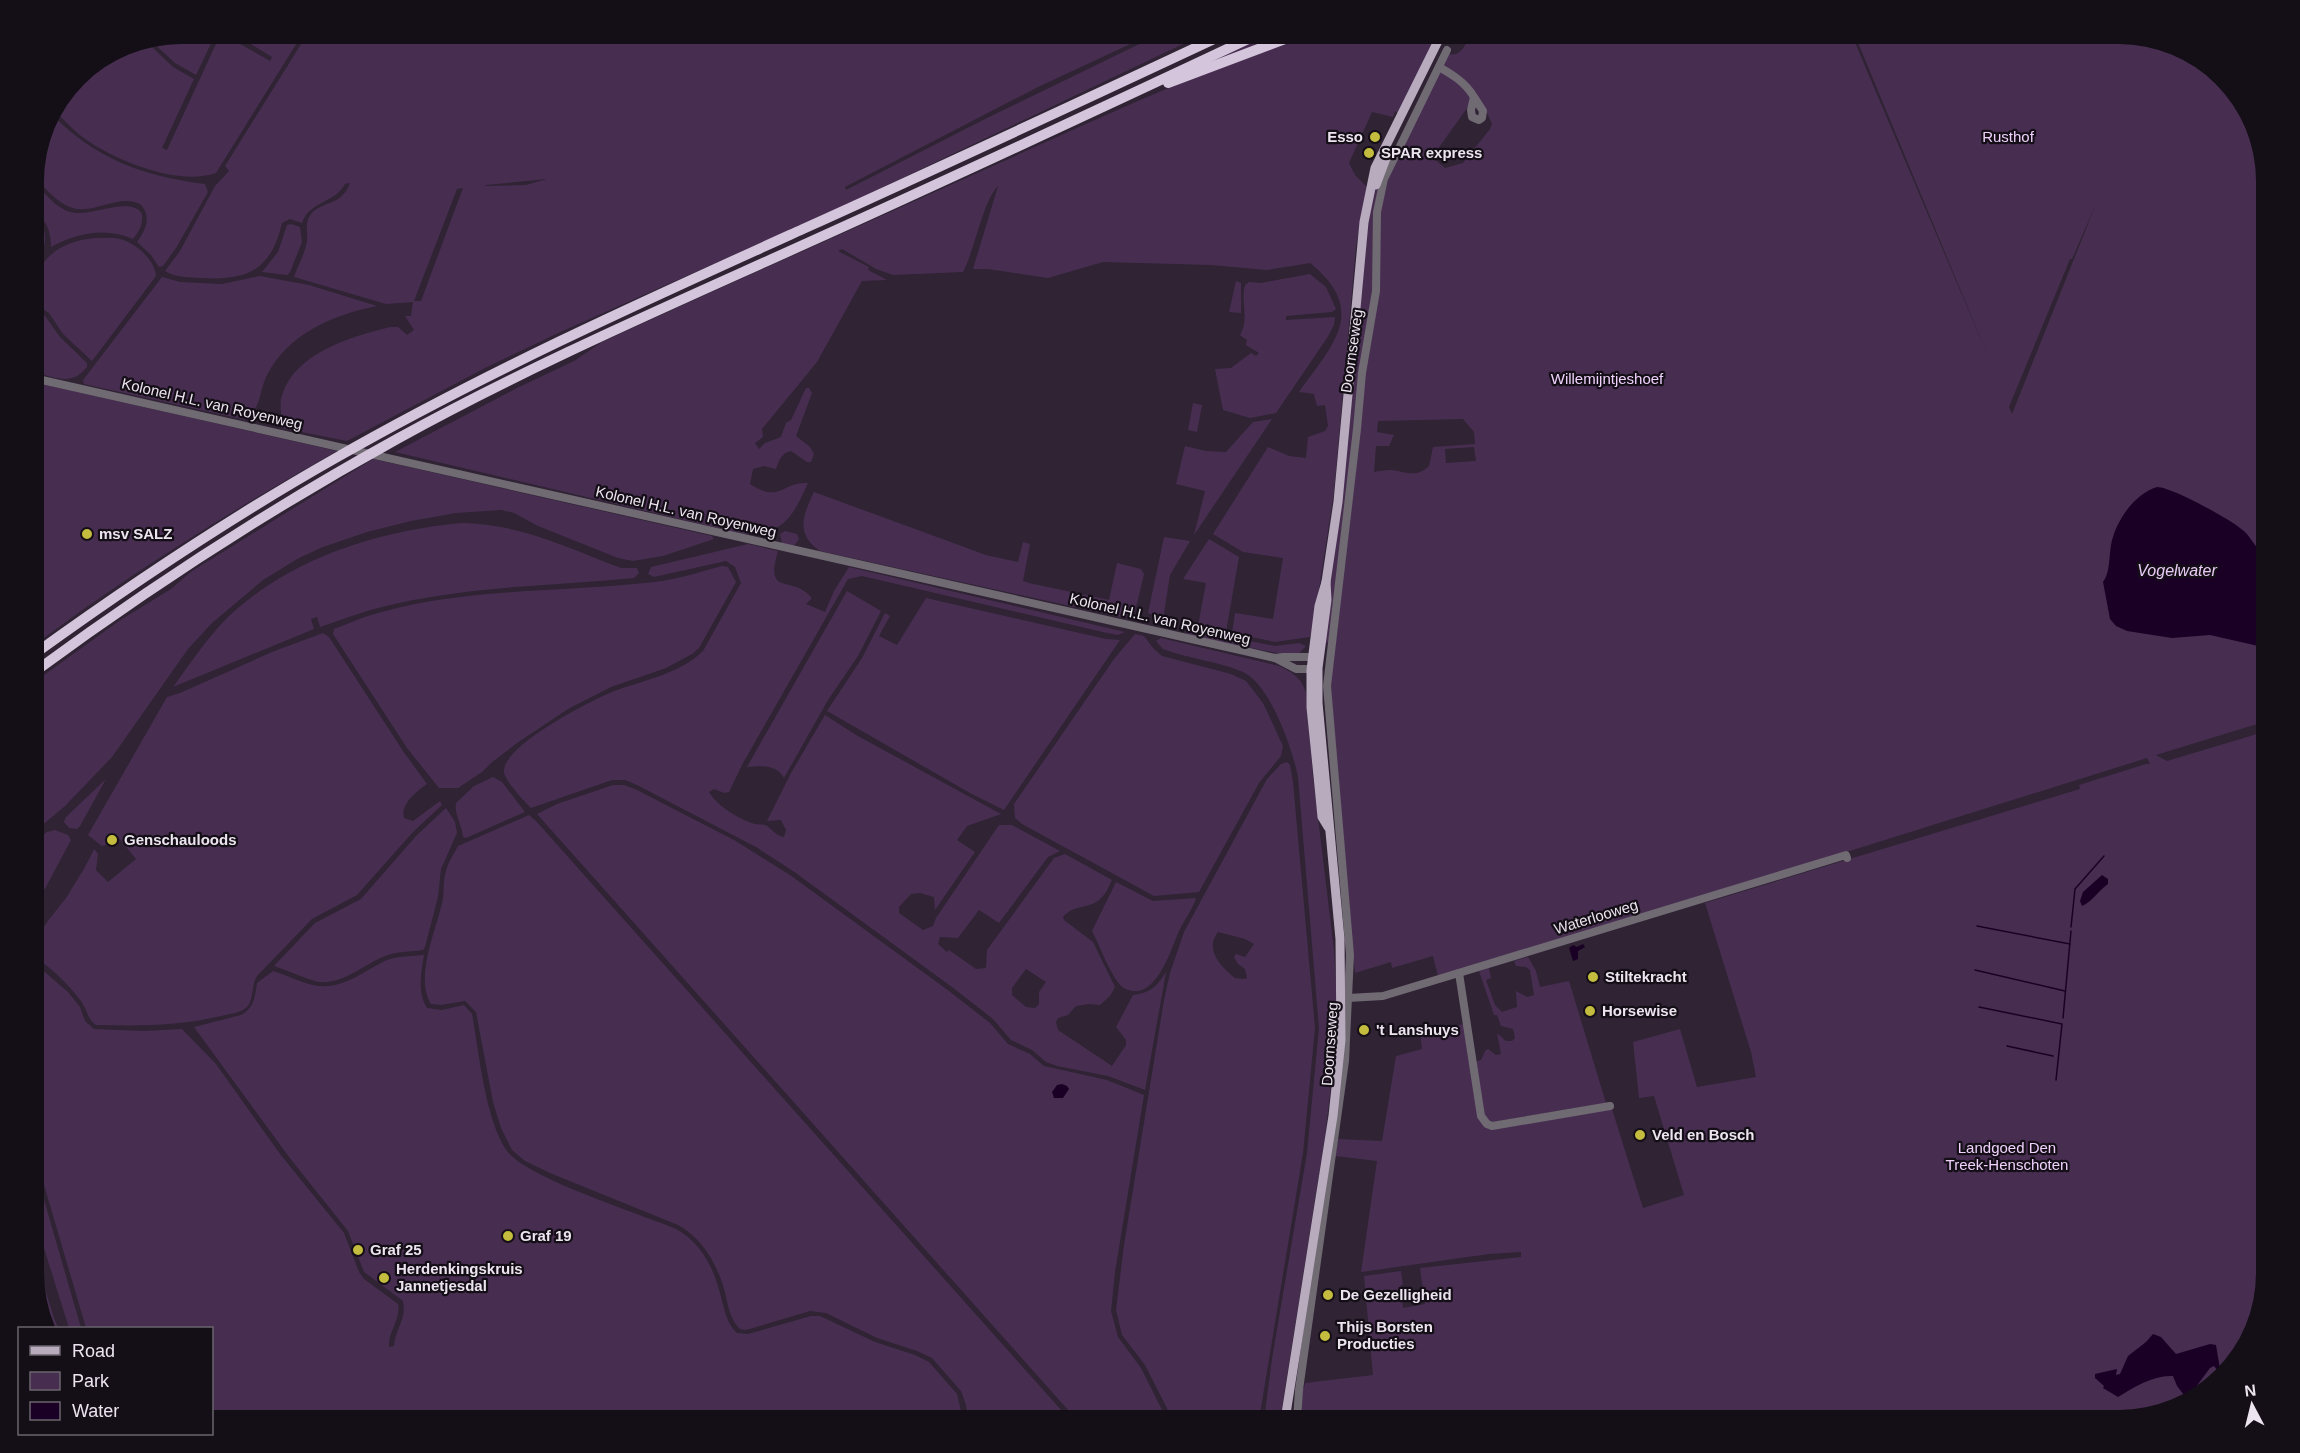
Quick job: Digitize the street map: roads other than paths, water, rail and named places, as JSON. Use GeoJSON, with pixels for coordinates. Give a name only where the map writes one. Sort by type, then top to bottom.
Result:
{"type":"FeatureCollection","features":[{"type":"Feature","properties":{"kind":"highway"},"geometry":{"type":"LineString","coordinates":[[44,647],[147,575],[251,508],[332,460],[449,396],[571,335],[950,163],[1204,44]]}},
{"type":"Feature","properties":{"kind":"highway"},"geometry":{"type":"LineString","coordinates":[[44,665],[203,555],[346,468],[454,409],[611,332],[1238,44]]}},
{"type":"Feature","properties":{"kind":"highway"},"geometry":{"type":"LineString","coordinates":[[1108,105],[1272,44]]}},
{"type":"Feature","properties":{"kind":"main road","name":"Doornseweg"},"geometry":{"type":"LineString","coordinates":[[1319,669],[1312,657],[1338,502],[1360,252],[1369,192],[1375,168],[1437,44]]}},
{"type":"Feature","properties":{"kind":"main road","name":"Doornseweg"},"geometry":{"type":"LineString","coordinates":[[1287,1409],[1333,1116],[1341,1040],[1340,939],[1329,829],[1330,810],[1318,703],[1319,669],[1328,600],[1326,582]]}},
{"type":"Feature","properties":{"kind":"street","name":"Doornseweg"},"geometry":{"type":"LineString","coordinates":[[1298,1409],[1345,1061],[1350,974],[1349,929],[1328,706],[1319,669],[1347,526],[1362,373],[1376,291],[1377,212],[1380,194],[1399,148],[1447,50]]}},
{"type":"Feature","properties":{"kind":"street"},"geometry":{"type":"LineString","coordinates":[[1439,67],[1462,81],[1474,97]]}},
{"type":"Feature","properties":{"kind":"street","name":"Kolonel H.L. van Royenweg"},"geometry":{"type":"LineString","coordinates":[[44,380],[1275,658],[1312,657]]}},
{"type":"Feature","properties":{"kind":"street","name":"Kolonel H.L. van Royenweg"},"geometry":{"type":"LineString","coordinates":[[1275,658],[1296,669],[1319,669]]}},
{"type":"Feature","properties":{"kind":"street","name":"Waterlooweg"},"geometry":{"type":"LineString","coordinates":[[1348,998],[1378,997],[1846,855],[1847,858]]}},
{"type":"Feature","properties":{"kind":"street"},"geometry":{"type":"LineString","coordinates":[[1459,973],[1481,1116],[1487,1124],[1492,1126],[1610,1106]]}},
{"type":"Feature","properties":{"kind":"water","name":"Vogelwater"},"geometry":{"type":"Polygon","coordinates":[[[2157,487],[2165,488],[2189,498],[2239,527],[2256,547],[2256,645],[2210,635],[2172,638],[2127,631],[2116,626],[2110,619],[2103,582],[2108,570],[2113,536],[2121,518],[2133,502],[2157,487]]]}},
{"type":"Feature","properties":{"kind":"water"},"geometry":{"type":"Polygon","coordinates":[[[2102,875],[2108,879],[2108,884],[2082,906],[2080,901],[2083,892],[2102,875]]]}},
{"type":"Feature","properties":{"kind":"water"},"geometry":{"type":"Polygon","coordinates":[[[1583,944],[1585,947],[1578,951],[1578,959],[1573,961],[1569,948],[1583,944]]]}},
{"type":"Feature","properties":{"kind":"water"},"geometry":{"type":"Polygon","coordinates":[[[1062,1084],[1069,1089],[1063,1098],[1054,1098],[1052,1092],[1057,1085],[1062,1084]]]}},
{"type":"Feature","properties":{"kind":"water"},"geometry":{"type":"Polygon","coordinates":[[[2153,1334],[2161,1337],[2176,1354],[2210,1344],[2216,1345],[2220,1366],[2216,1369],[2214,1366],[2210,1368],[2198,1384],[2183,1394],[2173,1376],[2151,1380],[2118,1397],[2103,1388],[2104,1386],[2095,1378],[2095,1374],[2117,1369],[2116,1375],[2120,1374],[2128,1356],[2153,1334]]]}},
{"type":"Feature","properties":{"kind":"waterway"},"geometry":{"type":"LineString","coordinates":[[2071,927],[2075,889],[2104,856]]}},
{"type":"Feature","properties":{"kind":"waterway"},"geometry":{"type":"LineString","coordinates":[[1977,926],[2070,944]]}},
{"type":"Feature","properties":{"kind":"waterway"},"geometry":{"type":"LineString","coordinates":[[2063,1018],[2071,931]]}},
{"type":"Feature","properties":{"kind":"waterway"},"geometry":{"type":"LineString","coordinates":[[1975,970],[2065,991]]}},
{"type":"Feature","properties":{"kind":"waterway"},"geometry":{"type":"LineString","coordinates":[[1979,1007],[2062,1024],[2056,1080]]}},
{"type":"Feature","properties":{"kind":"waterway"},"geometry":{"type":"LineString","coordinates":[[2007,1046],[2053,1056]]}},
{"type":"Feature","properties":{"kind":"place","name":"Esso"},"geometry":{"type":"Point","coordinates":[1375,137]}},
{"type":"Feature","properties":{"kind":"place","name":"SPAR express"},"geometry":{"type":"Point","coordinates":[1369,153]}},
{"type":"Feature","properties":{"kind":"place","name":"msv SALZ"},"geometry":{"type":"Point","coordinates":[87,534]}},
{"type":"Feature","properties":{"kind":"place","name":"Genschauloods"},"geometry":{"type":"Point","coordinates":[112,840]}},
{"type":"Feature","properties":{"kind":"place","name":"Stiltekracht"},"geometry":{"type":"Point","coordinates":[1593,977]}},
{"type":"Feature","properties":{"kind":"place","name":"Horsewise"},"geometry":{"type":"Point","coordinates":[1590,1011]}},
{"type":"Feature","properties":{"kind":"place","name":"'t Lanshuys"},"geometry":{"type":"Point","coordinates":[1364,1030]}},
{"type":"Feature","properties":{"kind":"place","name":"Veld en Bosch"},"geometry":{"type":"Point","coordinates":[1640,1135]}},
{"type":"Feature","properties":{"kind":"place","name":"Graf 19"},"geometry":{"type":"Point","coordinates":[508,1236]}},
{"type":"Feature","properties":{"kind":"place","name":"Graf 25"},"geometry":{"type":"Point","coordinates":[358,1250]}},
{"type":"Feature","properties":{"kind":"place","name":"Herdenkingskruis Jannetjesdal"},"geometry":{"type":"Point","coordinates":[384,1278]}},
{"type":"Feature","properties":{"kind":"place","name":"De Gezelligheid"},"geometry":{"type":"Point","coordinates":[1328,1295]}},
{"type":"Feature","properties":{"kind":"place","name":"Thijs Borsten Producties"},"geometry":{"type":"Point","coordinates":[1325,1336]}},
{"type":"Feature","properties":{"kind":"park label","name":"Rusthof"},"geometry":{"type":"Point","coordinates":[2008,137]}},
{"type":"Feature","properties":{"kind":"park label","name":"Willemijntjeshoef"},"geometry":{"type":"Point","coordinates":[1607,379]}},
{"type":"Feature","properties":{"kind":"park label","name":"Landgoed Den Treek-Henschoten"},"geometry":{"type":"Point","coordinates":[2007,1156]}}]}
